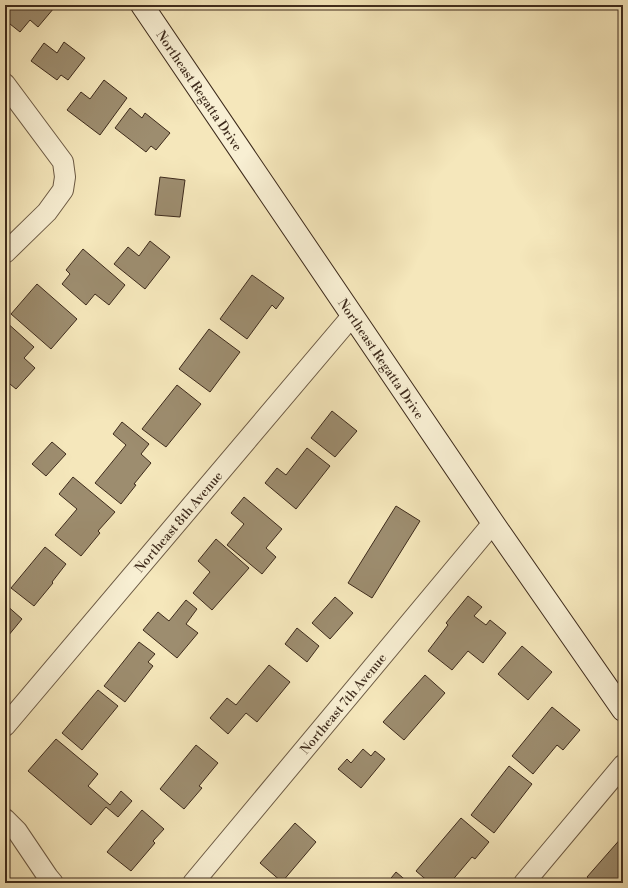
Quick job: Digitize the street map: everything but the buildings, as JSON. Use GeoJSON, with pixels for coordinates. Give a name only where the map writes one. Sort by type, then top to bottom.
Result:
{"type":"FeatureCollection","features":[{"type":"Feature","properties":{"kind":"main road","name":"Northeast Regatta Drive"},"geometry":{"type":"LineString","coordinates":[[142,5],[493,523],[623,710]]}},
{"type":"Feature","properties":{"kind":"street"},"geometry":{"type":"LineString","coordinates":[[5,84],[63,162],[65,178],[63,190],[47,212],[5,253]]}},
{"type":"Feature","properties":{"kind":"street","name":"Northeast 8th Avenue"},"geometry":{"type":"LineString","coordinates":[[5,726],[352,316]]}},
{"type":"Feature","properties":{"kind":"street","name":"Northeast 7th Avenue"},"geometry":{"type":"LineString","coordinates":[[193,883],[493,523]]}},
{"type":"Feature","properties":{"kind":"street"},"geometry":{"type":"LineString","coordinates":[[524,883],[623,765]]}},
{"type":"Feature","properties":{"kind":"street"},"geometry":{"type":"LineString","coordinates":[[5,819],[17,830],[53,883]]}}]}
